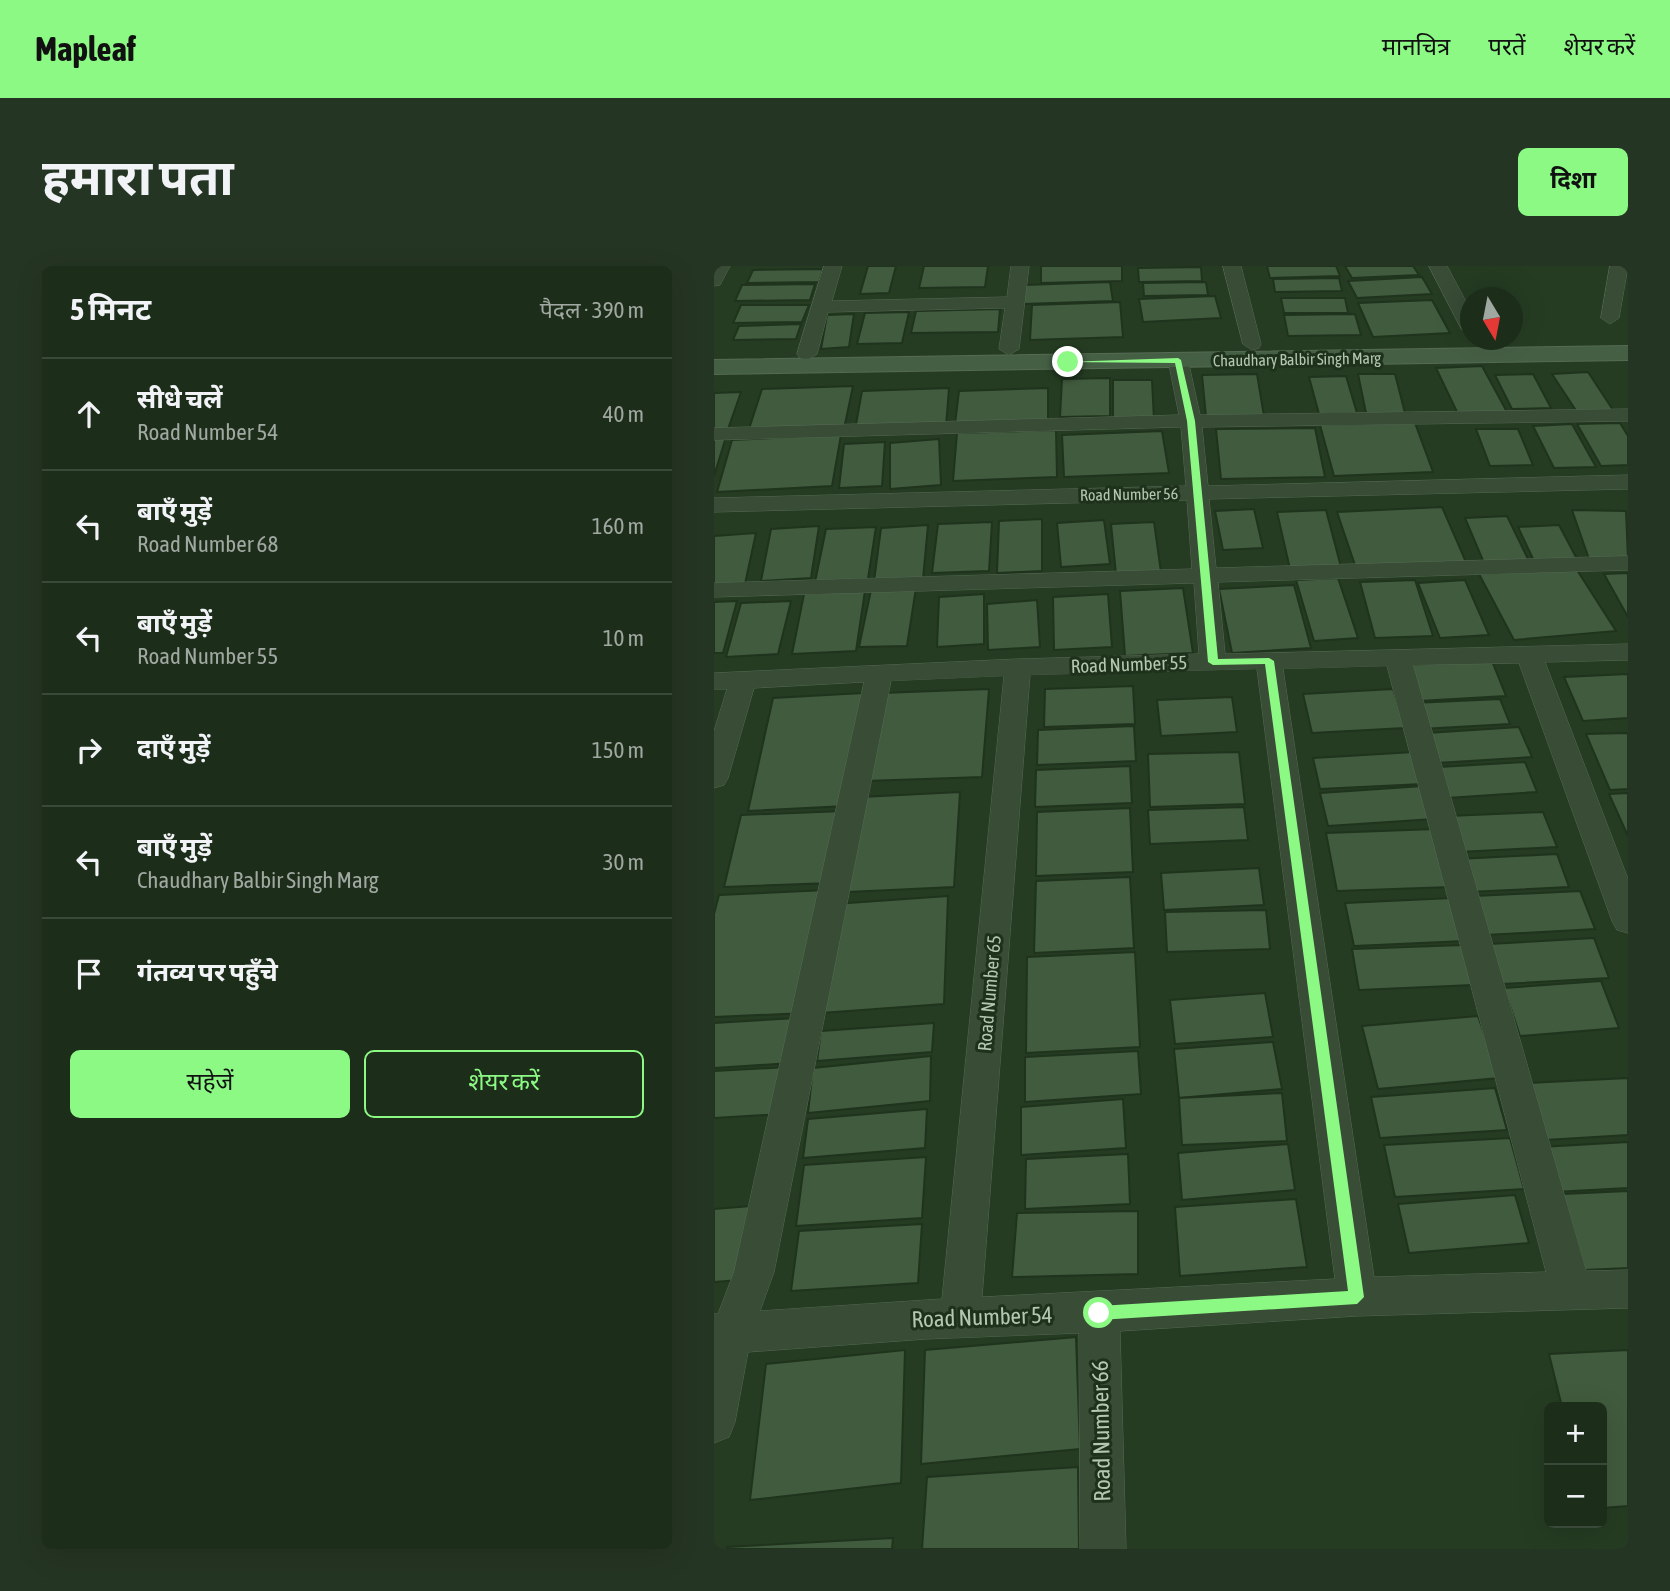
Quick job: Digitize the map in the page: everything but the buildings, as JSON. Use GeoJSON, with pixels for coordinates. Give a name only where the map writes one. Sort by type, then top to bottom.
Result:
{"type":"FeatureCollection","features":[{"type":"Feature","properties":{"kind":"street"},"geometry":{"type":"LineString","coordinates":[[714,281],[721,266]]}},
{"type":"Feature","properties":{"kind":"street"},"geometry":{"type":"LineString","coordinates":[[807,354],[833,266]]}},
{"type":"Feature","properties":{"kind":"street"},"geometry":{"type":"LineString","coordinates":[[1010,349],[1020,266]]}},
{"type":"Feature","properties":{"kind":"street"},"geometry":{"type":"LineString","coordinates":[[1232,266],[1252,344]]}},
{"type":"Feature","properties":{"kind":"street"},"geometry":{"type":"LineString","coordinates":[[1438,266],[1460,309]]}},
{"type":"Feature","properties":{"kind":"street"},"geometry":{"type":"LineString","coordinates":[[1616,306],[1619,266]]}},
{"type":"Feature","properties":{"kind":"street"},"geometry":{"type":"LineString","coordinates":[[821,307],[1016,302]]}},
{"type":"Feature","properties":{"kind":"street"},"geometry":{"type":"LineString","coordinates":[[1523,337],[1628,335]]}},
{"type":"Feature","properties":{"kind":"street","name":"Chaudhary Balbir Singh Marg"},"geometry":{"type":"LineString","coordinates":[[714,356],[1460,338]]}},
{"type":"Feature","properties":{"kind":"street","name":"Chaudhary Balbir Singh Marg"},"geometry":{"type":"LineString","coordinates":[[714,367],[1628,353]]}},
{"type":"Feature","properties":{"kind":"street"},"geometry":{"type":"LineString","coordinates":[[1178,360],[1191,421],[1213,662]]}},
{"type":"Feature","properties":{"kind":"street"},"geometry":{"type":"LineString","coordinates":[[714,434],[1191,421],[1628,415]]}},
{"type":"Feature","properties":{"kind":"street","name":"Road Number 56"},"geometry":{"type":"LineString","coordinates":[[714,505],[1628,482]]}},
{"type":"Feature","properties":{"kind":"street"},"geometry":{"type":"LineString","coordinates":[[714,590],[1628,563]]}},
{"type":"Feature","properties":{"kind":"street","name":"Road Number 55"},"geometry":{"type":"LineString","coordinates":[[714,681],[1018,667],[1628,652]]}},
{"type":"Feature","properties":{"kind":"street"},"geometry":{"type":"LineString","coordinates":[[1529,654],[1628,921]]}},
{"type":"Feature","properties":{"kind":"street"},"geometry":{"type":"LineString","coordinates":[[1398,658],[1571,1290]]}},
{"type":"Feature","properties":{"kind":"street"},"geometry":{"type":"LineString","coordinates":[[1269,661],[1357,1297]]}},
{"type":"Feature","properties":{"kind":"street","name":"Road Number 65"},"geometry":{"type":"LineString","coordinates":[[960,1318],[1018,667]]}},
{"type":"Feature","properties":{"kind":"street"},"geometry":{"type":"LineString","coordinates":[[714,1422],[723,1334],[754,1272],[879,674]]}},
{"type":"Feature","properties":{"kind":"street"},"geometry":{"type":"LineString","coordinates":[[714,778],[743,679]]}},
{"type":"Feature","properties":{"kind":"street","name":"Road Number 54"},"geometry":{"type":"LineString","coordinates":[[723,1334],[960,1318],[1099,1313],[1357,1297],[1628,1289]]}},
{"type":"Feature","properties":{"kind":"street","name":"Road Number 66"},"geometry":{"type":"LineString","coordinates":[[1099,1313],[1102,1549]]}},
{"type":"Feature","properties":{"kind":"route"},"geometry":{"type":"LineString","coordinates":[[1068,362],[1178,360],[1191,421],[1213,662],[1269,661],[1357,1297],[1099,1313]]}}]}
